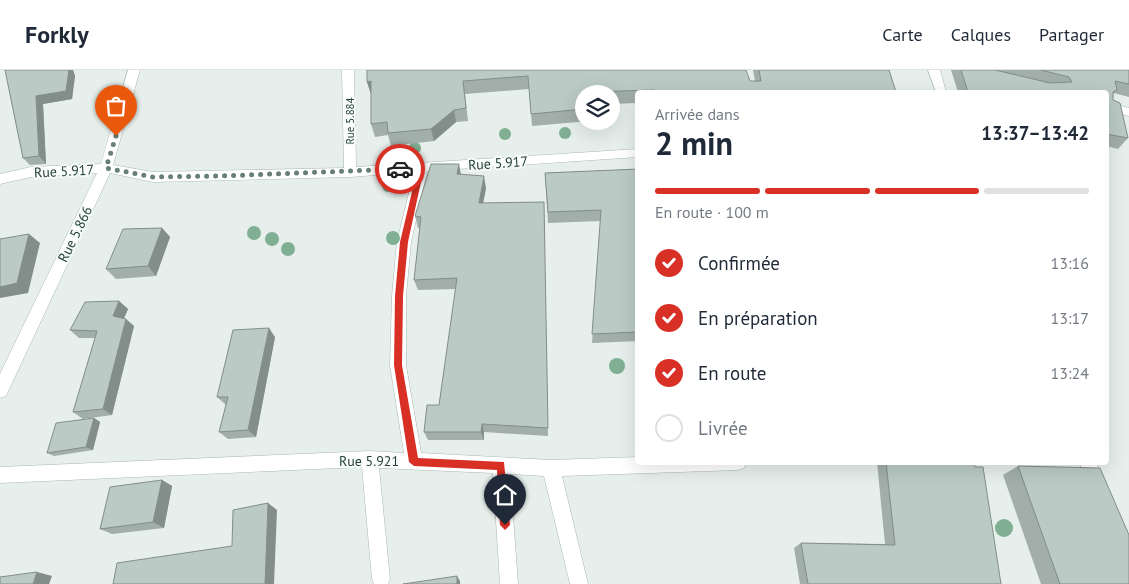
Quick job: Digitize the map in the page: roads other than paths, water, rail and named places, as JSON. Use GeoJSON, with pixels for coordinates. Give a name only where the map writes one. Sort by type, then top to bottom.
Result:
{"type":"FeatureCollection","features":[{"type":"Feature","properties":{"kind":"street","name":"Rue 5.866"},"geometry":{"type":"LineString","coordinates":[[0,391],[106,168],[134,70]]}},
{"type":"Feature","properties":{"kind":"street","name":"Rue 5.884"},"geometry":{"type":"LineString","coordinates":[[348,70],[350,172]]}},
{"type":"Feature","properties":{"kind":"street"},"geometry":{"type":"LineString","coordinates":[[934,70],[940,90]]}},
{"type":"Feature","properties":{"kind":"street"},"geometry":{"type":"LineString","coordinates":[[1109,107],[1129,112]]}},
{"type":"Feature","properties":{"kind":"street","name":"Rue 5.917"},"geometry":{"type":"LineString","coordinates":[[0,178],[31,172],[106,168],[153,177],[350,172],[635,152]]}},
{"type":"Feature","properties":{"kind":"street"},"geometry":{"type":"LineString","coordinates":[[414,462],[398,365],[399,296],[404,242],[421,168]]}},
{"type":"Feature","properties":{"kind":"street"},"geometry":{"type":"LineString","coordinates":[[370,459],[381,579]]}},
{"type":"Feature","properties":{"kind":"street","name":"Rue 5.921"},"geometry":{"type":"LineString","coordinates":[[0,475],[370,459],[551,468],[644,465]]}},
{"type":"Feature","properties":{"kind":"street"},"geometry":{"type":"LineString","coordinates":[[1088,465],[1104,499]]}},
{"type":"Feature","properties":{"kind":"street"},"geometry":{"type":"LineString","coordinates":[[501,466],[509,584]]}},
{"type":"Feature","properties":{"kind":"street"},"geometry":{"type":"LineString","coordinates":[[551,468],[579,584]]}}]}
